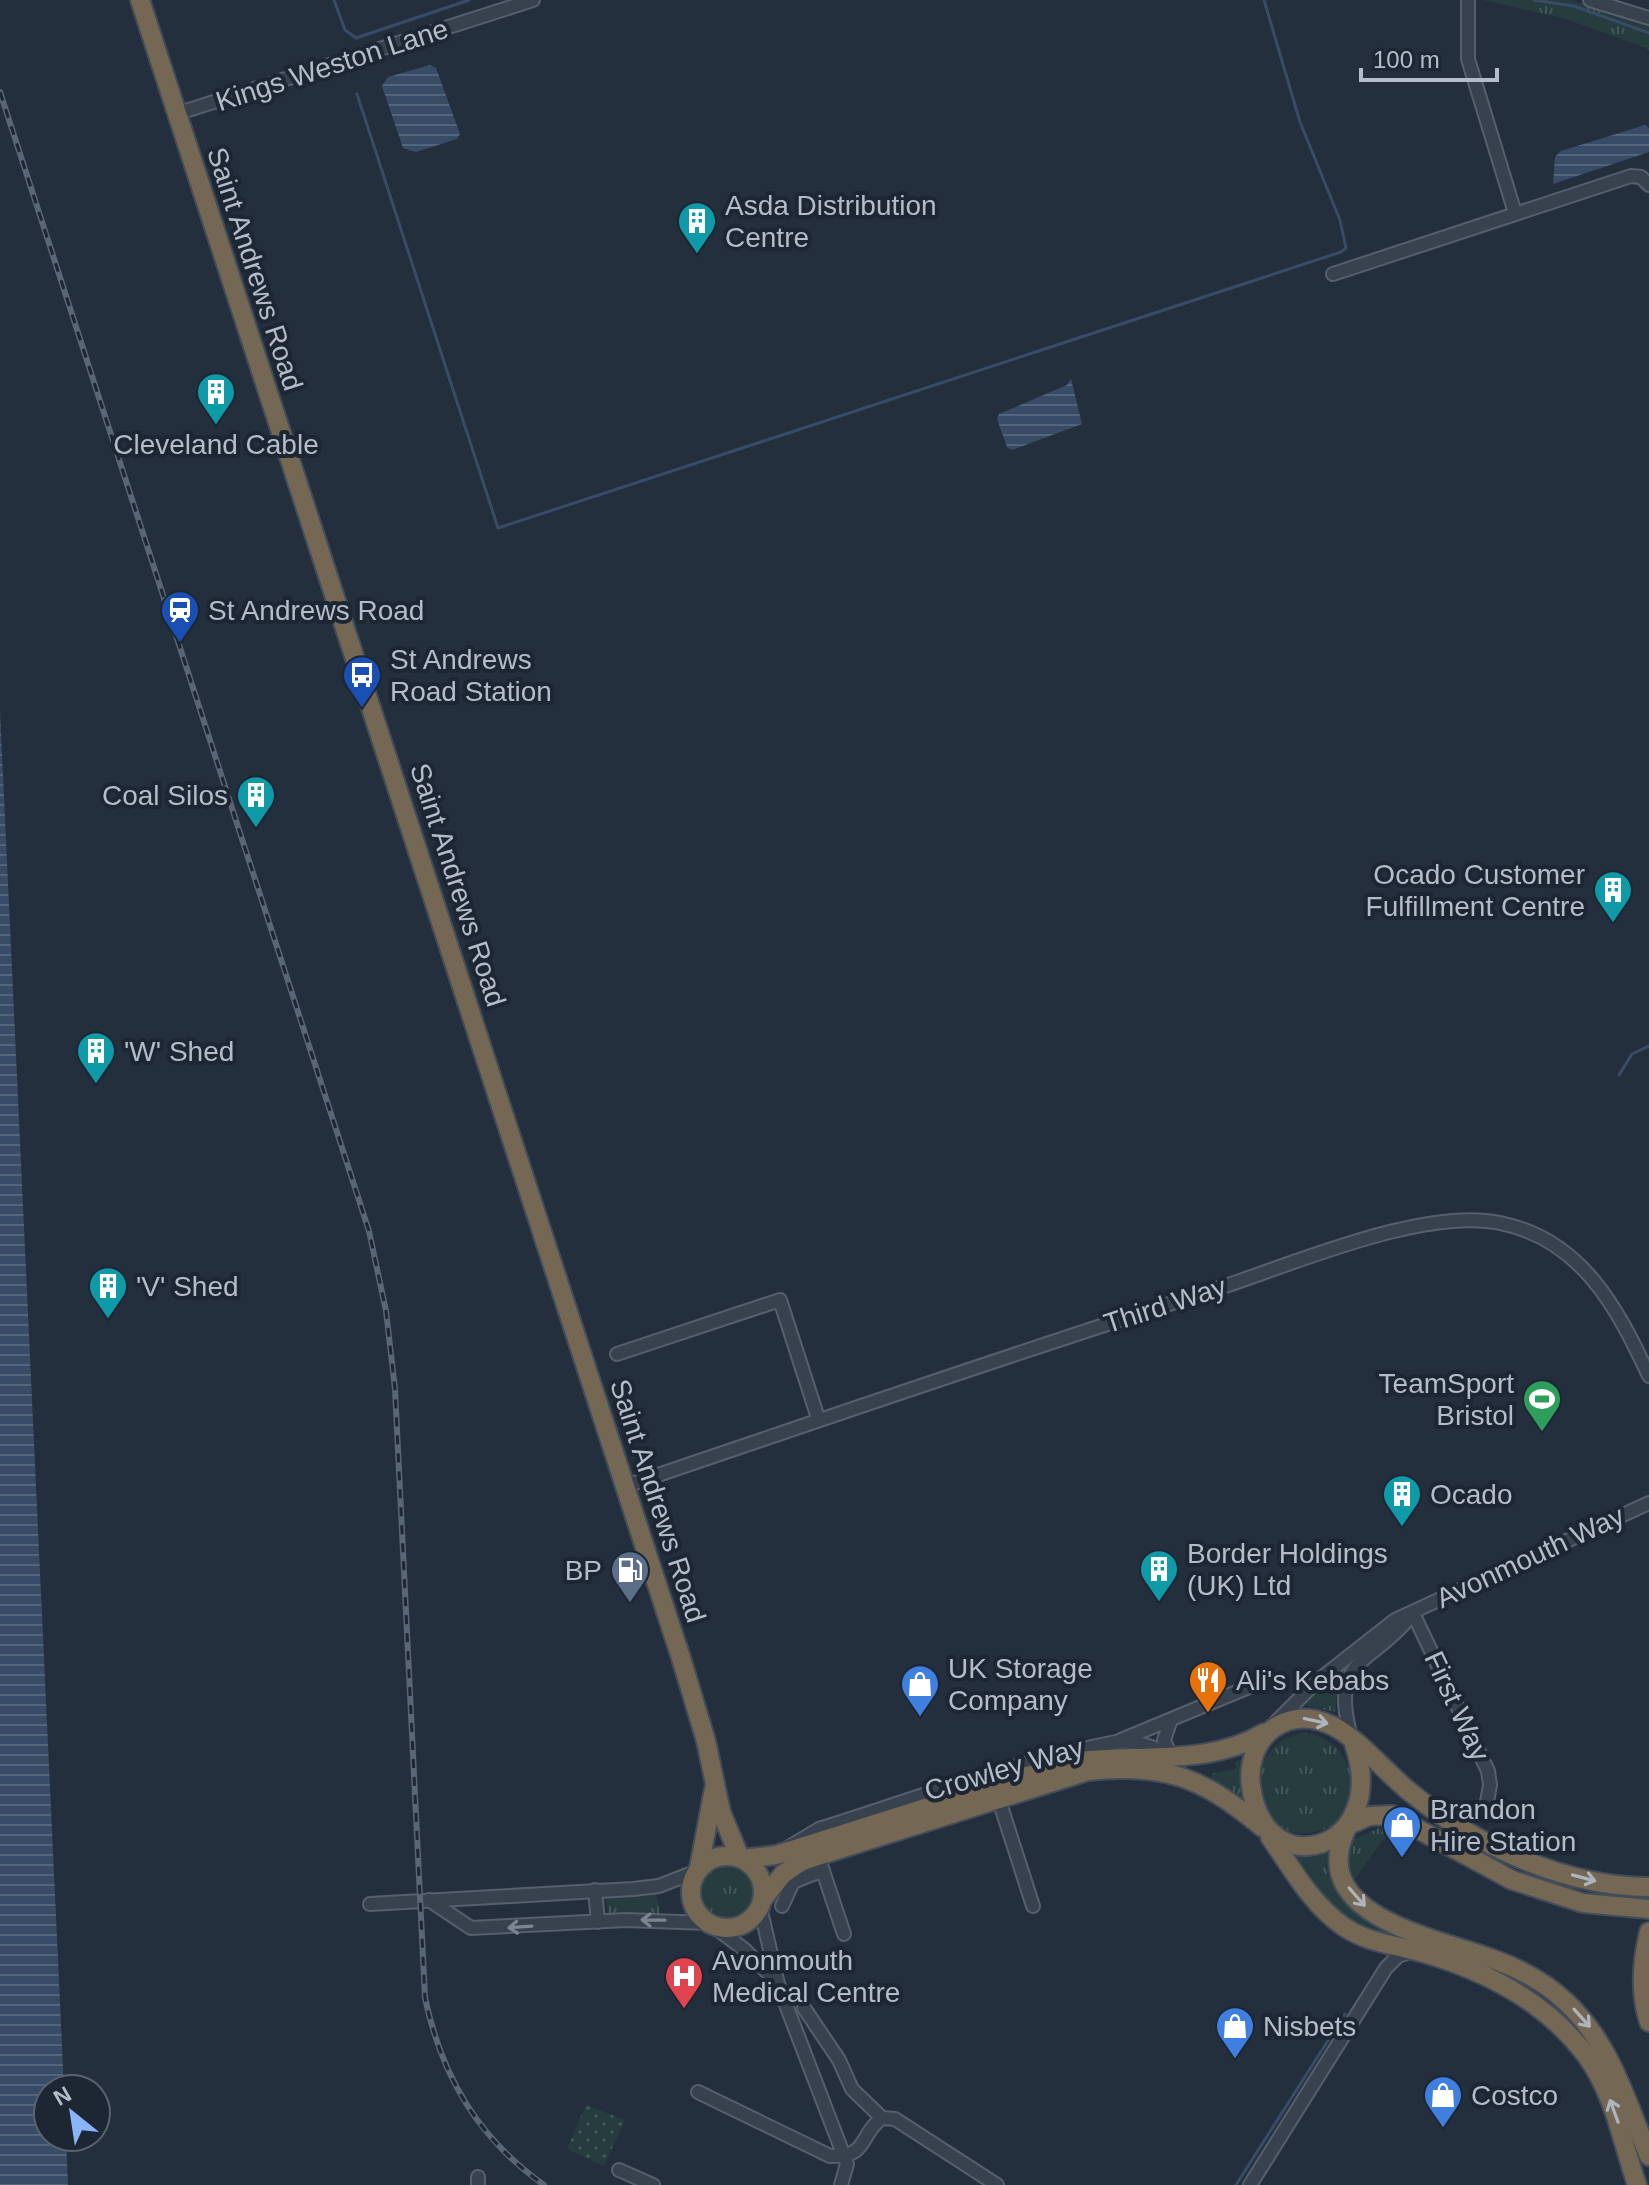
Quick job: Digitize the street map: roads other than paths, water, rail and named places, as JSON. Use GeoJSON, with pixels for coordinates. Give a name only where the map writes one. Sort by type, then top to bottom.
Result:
{"type":"FeatureCollection","features":[{"type":"Feature","properties":{"kind":"highway","name":"Saint Andrews Road"},"geometry":{"type":"LineString","coordinates":[[140,0],[701,1720],[714,1788],[729,1839],[741,1858]]}},
{"type":"Feature","properties":{"kind":"highway"},"geometry":{"type":"LineString","coordinates":[[1637,2185],[1601,2080],[1556,2021],[1486,1976],[1415,1950],[1378,1942],[1352,1932],[1327,1912],[1266,1831],[1250,1777],[1258,1744],[1270,1728],[1290,1719],[1333,1725],[1444,1817],[1500,1849],[1588,1880],[1649,1887]]}},
{"type":"Feature","properties":{"kind":"highway","name":"Crowley Way"},"geometry":{"type":"LineString","coordinates":[[741,1858],[776,1855],[1071,1762],[1224,1752],[1270,1728]]}},
{"type":"Feature","properties":{"kind":"highway"},"geometry":{"type":"LineString","coordinates":[[1353,1743],[1362,1785],[1358,1809],[1338,1849],[1338,1867],[1349,1888],[1366,1908],[1405,1932],[1466,1949],[1518,1970],[1557,1994],[1580,2015],[1609,2056],[1649,2156]]}},
{"type":"Feature","properties":{"kind":"highway","name":"Crowley Way"},"geometry":{"type":"LineString","coordinates":[[761,1903],[787,1870],[820,1863],[998,1797],[1088,1771],[1155,1769],[1181,1775],[1210,1788],[1266,1831]]}},
{"type":"Feature","properties":{"kind":"highway","name":"Saint Andrews Road"},"geometry":{"type":"LineString","coordinates":[[698,1870],[714,1788]]}},
{"type":"Feature","properties":{"kind":"highway"},"geometry":{"type":"LineString","coordinates":[[1266,1831],[1286,1843],[1310,1844],[1333,1838],[1369,1816],[1392,1815],[1512,1880],[1583,1903],[1649,1909]]}},
{"type":"Feature","properties":{"kind":"highway"},"geometry":{"type":"LineString","coordinates":[[715,1858],[741,1858],[759,1875],[761,1903],[753,1918],[737,1927],[710,1924],[699,1916],[691,1900],[691,1888],[698,1870],[715,1858]]}},
{"type":"Feature","properties":{"kind":"highway"},"geometry":{"type":"LineString","coordinates":[[1649,1932],[1643,1984],[1649,2022]]}},
{"type":"Feature","properties":{"kind":"street","name":"Kings Weston Lane"},"geometry":{"type":"LineString","coordinates":[[176,114],[533,0]]}},
{"type":"Feature","properties":{"kind":"street"},"geometry":{"type":"LineString","coordinates":[[1468,0],[1468,59],[1515,213]]}},
{"type":"Feature","properties":{"kind":"street"},"geometry":{"type":"LineString","coordinates":[[1590,0],[1632,6],[1649,18]]}},
{"type":"Feature","properties":{"kind":"street"},"geometry":{"type":"LineString","coordinates":[[1333,274],[1631,176],[1641,177],[1649,185]]}},
{"type":"Feature","properties":{"kind":"street","name":"Third Way"},"geometry":{"type":"LineString","coordinates":[[623,1487],[818,1418],[1341,1248],[1434,1224],[1474,1220],[1499,1222],[1533,1234],[1578,1263],[1611,1301],[1649,1376]]}},
{"type":"Feature","properties":{"kind":"street"},"geometry":{"type":"LineString","coordinates":[[617,1354],[780,1300],[818,1418]]}},
{"type":"Feature","properties":{"kind":"street","name":"Avonmouth Way"},"geometry":{"type":"LineString","coordinates":[[1270,1728],[1347,1655],[1395,1620],[1649,1503]]}},
{"type":"Feature","properties":{"kind":"street","name":"Avonmouth Way"},"geometry":{"type":"LineString","coordinates":[[1353,1743],[1343,1696],[1350,1674],[1413,1613]]}},
{"type":"Feature","properties":{"kind":"street","name":"First Way"},"geometry":{"type":"LineString","coordinates":[[1413,1613],[1488,1771],[1490,1785],[1487,1802]]}},
{"type":"Feature","properties":{"kind":"street"},"geometry":{"type":"LineString","coordinates":[[776,1855],[819,1829],[1048,1757],[1118,1741],[1261,1682]]}},
{"type":"Feature","properties":{"kind":"street"},"geometry":{"type":"LineString","coordinates":[[1170,1722],[1164,1740],[1170,1755]]}},
{"type":"Feature","properties":{"kind":"street"},"geometry":{"type":"LineString","coordinates":[[1118,1741],[1151,1746],[1170,1755]]}},
{"type":"Feature","properties":{"kind":"street"},"geometry":{"type":"LineString","coordinates":[[998,1797],[1033,1906]]}},
{"type":"Feature","properties":{"kind":"street"},"geometry":{"type":"LineString","coordinates":[[782,1906],[793,1882],[820,1863],[844,1934]]}},
{"type":"Feature","properties":{"kind":"street"},"geometry":{"type":"LineString","coordinates":[[370,1904],[659,1886],[698,1870]]}},
{"type":"Feature","properties":{"kind":"street"},"geometry":{"type":"LineString","coordinates":[[595,1890],[598,1922]]}},
{"type":"Feature","properties":{"kind":"street"},"geometry":{"type":"LineString","coordinates":[[456,1919],[463,1897]]}},
{"type":"Feature","properties":{"kind":"street"},"geometry":{"type":"LineString","coordinates":[[429,1900],[467,1927],[476,1929],[598,1922],[710,1924],[745,1950],[778,1984]]}},
{"type":"Feature","properties":{"kind":"street"},"geometry":{"type":"LineString","coordinates":[[761,1903],[778,1984],[844,2156],[847,2169],[841,2185]]}},
{"type":"Feature","properties":{"kind":"street"},"geometry":{"type":"LineString","coordinates":[[1378,1942],[1386,1968]]}},
{"type":"Feature","properties":{"kind":"street"},"geometry":{"type":"LineString","coordinates":[[1250,2185],[1386,1968],[1398,1956],[1415,1950]]}},
{"type":"Feature","properties":{"kind":"street"},"geometry":{"type":"LineString","coordinates":[[804,2008],[839,2060],[855,2092],[882,2118],[895,2119],[997,2185]]}},
{"type":"Feature","properties":{"kind":"street"},"geometry":{"type":"LineString","coordinates":[[698,2092],[830,2156],[844,2156],[862,2147],[882,2118]]}},
{"type":"Feature","properties":{"kind":"street"},"geometry":{"type":"LineString","coordinates":[[619,2170],[653,2185]]}},
{"type":"Feature","properties":{"kind":"water"},"geometry":{"type":"Polygon","coordinates":[[[430,65],[436,68],[460,134],[457,139],[416,152],[403,148],[382,86],[388,77],[430,65]]]}},
{"type":"Feature","properties":{"kind":"water"},"geometry":{"type":"Polygon","coordinates":[[[1645,125],[1649,128],[1649,152],[1553,184],[1555,157],[1561,151],[1645,125]]]}},
{"type":"Feature","properties":{"kind":"water"},"geometry":{"type":"Polygon","coordinates":[[[1071,379],[1082,424],[1012,450],[1007,447],[997,419],[999,414],[1067,385],[1071,379]]]}},
{"type":"Feature","properties":{"kind":"water"},"geometry":{"type":"Polygon","coordinates":[[[0,711],[63,2073],[32,2073],[32,2153],[67,2153],[68,2185],[0,2185],[0,711]]]}},
{"type":"Feature","properties":{"kind":"waterway"},"geometry":{"type":"LineString","coordinates":[[334,0],[345,30],[356,38],[469,0]]}},
{"type":"Feature","properties":{"kind":"waterway"},"geometry":{"type":"LineString","coordinates":[[357,94],[498,528],[1341,252],[1346,248],[1340,220],[1300,122],[1264,0]]}},
{"type":"Feature","properties":{"kind":"waterway"},"geometry":{"type":"LineString","coordinates":[[1534,0],[1574,6],[1649,33]]}},
{"type":"Feature","properties":{"kind":"waterway"},"geometry":{"type":"LineString","coordinates":[[1619,1075],[1632,1054],[1649,1046]]}},
{"type":"Feature","properties":{"kind":"waterway"},"geometry":{"type":"LineString","coordinates":[[1236,2185],[1345,2014]]}},
{"type":"Feature","properties":{"kind":"railway"},"geometry":{"type":"LineString","coordinates":[[0,92],[369,1231],[386,1311],[395,1389],[425,1998],[441,2054],[466,2104],[500,2147],[544,2185]]}},
{"type":"Feature","properties":{"kind":"place","name":"Asda Distribution Centre"},"geometry":{"type":"Point","coordinates":[697,255]}},
{"type":"Feature","properties":{"kind":"place","name":"Cleveland Cable"},"geometry":{"type":"Point","coordinates":[216,426]}},
{"type":"Feature","properties":{"kind":"place","name":"St Andrews Road"},"geometry":{"type":"Point","coordinates":[180,644]}},
{"type":"Feature","properties":{"kind":"place","name":"St Andrews Road Station"},"geometry":{"type":"Point","coordinates":[362,709]}},
{"type":"Feature","properties":{"kind":"place","name":"Coal Silos"},"geometry":{"type":"Point","coordinates":[256,829]}},
{"type":"Feature","properties":{"kind":"place","name":"Ocado Customer Fulfillment Centre"},"geometry":{"type":"Point","coordinates":[1613,924]}},
{"type":"Feature","properties":{"kind":"place","name":"'W' Shed"},"geometry":{"type":"Point","coordinates":[96,1085]}},
{"type":"Feature","properties":{"kind":"place","name":"'V' Shed"},"geometry":{"type":"Point","coordinates":[108,1320]}},
{"type":"Feature","properties":{"kind":"place","name":"TeamSport Bristol"},"geometry":{"type":"Point","coordinates":[1542,1433]}},
{"type":"Feature","properties":{"kind":"place","name":"Ocado"},"geometry":{"type":"Point","coordinates":[1402,1528]}},
{"type":"Feature","properties":{"kind":"place","name":"Border Holdings (UK) Ltd"},"geometry":{"type":"Point","coordinates":[1159,1603]}},
{"type":"Feature","properties":{"kind":"place","name":"BP"},"geometry":{"type":"Point","coordinates":[630,1604]}},
{"type":"Feature","properties":{"kind":"place","name":"Ali's Kebabs"},"geometry":{"type":"Point","coordinates":[1208,1714]}},
{"type":"Feature","properties":{"kind":"place","name":"UK Storage Company"},"geometry":{"type":"Point","coordinates":[920,1718]}},
{"type":"Feature","properties":{"kind":"place","name":"Brandon Hire Station"},"geometry":{"type":"Point","coordinates":[1402,1859]}},
{"type":"Feature","properties":{"kind":"place","name":"Avonmouth Medical Centre"},"geometry":{"type":"Point","coordinates":[684,2010]}},
{"type":"Feature","properties":{"kind":"place","name":"Nisbets"},"geometry":{"type":"Point","coordinates":[1235,2060]}},
{"type":"Feature","properties":{"kind":"place","name":"Costco"},"geometry":{"type":"Point","coordinates":[1443,2129]}}]}
